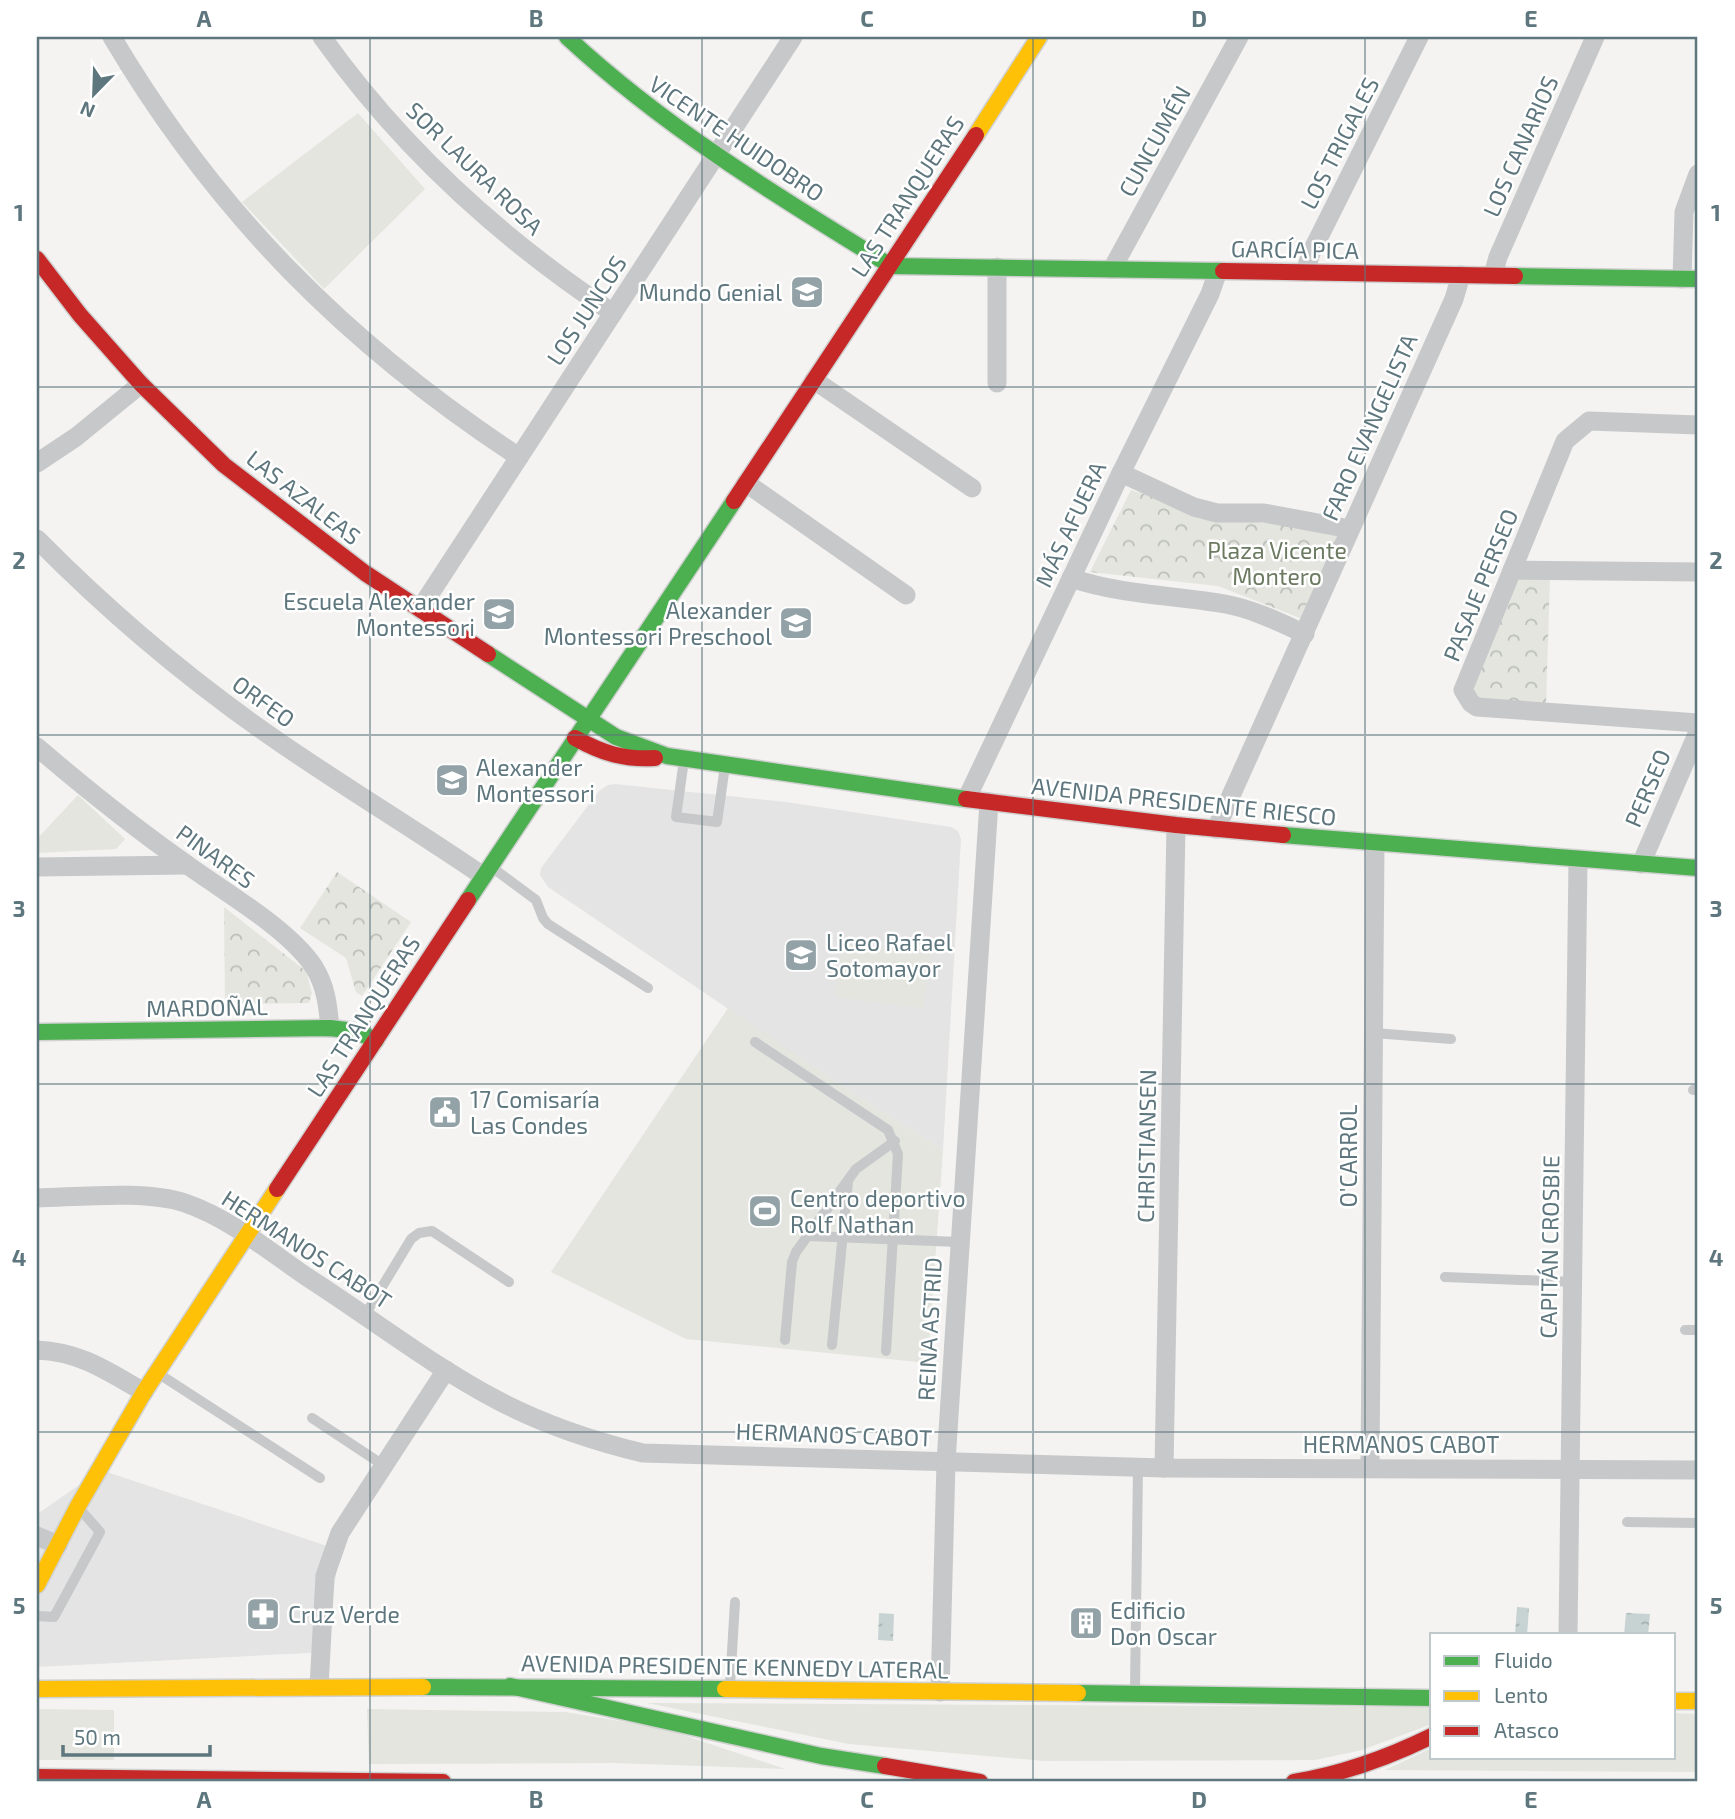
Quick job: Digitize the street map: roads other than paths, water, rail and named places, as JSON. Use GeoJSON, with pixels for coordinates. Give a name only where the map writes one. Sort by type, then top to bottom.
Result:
{"type":"FeatureCollection","features":[{"type":"Feature","properties":{"kind":"main road","name":"VICENTE HUIDOBRO"},"geometry":{"type":"LineString","coordinates":[[567,37],[640,102],[716,156],[891,266]]}},
{"type":"Feature","properties":{"kind":"main road","name":"LAS TRANQUERAS"},"geometry":{"type":"LineString","coordinates":[[37,1585],[78,1506],[144,1392],[575,738],[891,266],[1039,37]]}},
{"type":"Feature","properties":{"kind":"main road","name":"LAS AZALEAS"},"geometry":{"type":"LineString","coordinates":[[37,259],[80,315],[141,384],[242,480],[314,536],[419,609],[589,718]]}},
{"type":"Feature","properties":{"kind":"main road","name":"GARCÍA PICA"},"geometry":{"type":"LineString","coordinates":[[891,266],[1690,279]]}},
{"type":"Feature","properties":{"kind":"main road","name":"AVENIDA PRESIDENTE RIESCO"},"geometry":{"type":"LineString","coordinates":[[589,718],[616,737],[667,756],[989,802],[1176,825],[1376,844],[1698,868]]}},
{"type":"Feature","properties":{"kind":"main road","name":"AVENIDA PRESIDENTE RIESCO"},"geometry":{"type":"LineString","coordinates":[[575,738],[605,755],[635,760],[667,756]]}},
{"type":"Feature","properties":{"kind":"main road","name":"MARDOÑAL"},"geometry":{"type":"LineString","coordinates":[[37,1032],[330,1028],[354,1031],[376,1040]]}},
{"type":"Feature","properties":{"kind":"main road","name":"AVENIDA PRESIDENTE KENNEDY LATERAL"},"geometry":{"type":"LineString","coordinates":[[37,1689],[510,1686],[1430,1698]]}},
{"type":"Feature","properties":{"kind":"main road"},"geometry":{"type":"LineString","coordinates":[[510,1686],[821,1756],[980,1782]]}},
{"type":"Feature","properties":{"kind":"main road"},"geometry":{"type":"LineString","coordinates":[[1676,1701],[1698,1701]]}},
{"type":"Feature","properties":{"kind":"main road"},"geometry":{"type":"LineString","coordinates":[[1294,1782],[1322,1778],[1378,1762],[1430,1738]]}},
{"type":"Feature","properties":{"kind":"main road"},"geometry":{"type":"LineString","coordinates":[[37,1777],[443,1782]]}},
{"type":"Feature","properties":{"kind":"street"},"geometry":{"type":"LineString","coordinates":[[112,37],[133,73],[190,155],[245,223],[287,269],[359,338],[397,370],[436,401],[519,457]]}},
{"type":"Feature","properties":{"kind":"street","name":"SOR LAURA ROSA"},"geometry":{"type":"LineString","coordinates":[[322,37],[398,132],[464,198],[536,259],[613,313]]}},
{"type":"Feature","properties":{"kind":"street","name":"LOS JUNCOS"},"geometry":{"type":"LineString","coordinates":[[419,609],[793,37]]}},
{"type":"Feature","properties":{"kind":"street","name":"CUNCUMÉN"},"geometry":{"type":"LineString","coordinates":[[1112,269],[1239,37]]}},
{"type":"Feature","properties":{"kind":"street","name":"LOS TRIGALES"},"geometry":{"type":"LineString","coordinates":[[1305,272],[1311,253],[1419,37]]}},
{"type":"Feature","properties":{"kind":"street","name":"LOS CANARIOS"},"geometry":{"type":"LineString","coordinates":[[1493,275],[1498,257],[1595,37]]}},
{"type":"Feature","properties":{"kind":"street"},"geometry":{"type":"LineString","coordinates":[[1690,279],[1684,212],[1698,174]]}},
{"type":"Feature","properties":{"kind":"street"},"geometry":{"type":"LineString","coordinates":[[997,267],[997,383]]}},
{"type":"Feature","properties":{"kind":"street","name":"MÁS AFUERA"},"geometry":{"type":"LineString","coordinates":[[967,798],[1121,473],[1210,294],[1218,271]]}},
{"type":"Feature","properties":{"kind":"street","name":"FARO EVANGELISTA"},"geometry":{"type":"LineString","coordinates":[[1216,828],[1454,299],[1461,275]]}},
{"type":"Feature","properties":{"kind":"street"},"geometry":{"type":"LineString","coordinates":[[814,380],[972,488]]}},
{"type":"Feature","properties":{"kind":"street"},"geometry":{"type":"LineString","coordinates":[[37,463],[76,437],[141,384]]}},
{"type":"Feature","properties":{"kind":"street","name":"PASAJE PERSEO"},"geometry":{"type":"LineString","coordinates":[[1698,425],[1589,421],[1565,441],[1463,690],[1477,707],[1698,723]]}},
{"type":"Feature","properties":{"kind":"street"},"geometry":{"type":"LineString","coordinates":[[1121,473],[1194,507],[1217,513],[1264,513],[1350,529]]}},
{"type":"Feature","properties":{"kind":"street"},"geometry":{"type":"LineString","coordinates":[[746,483],[906,595]]}},
{"type":"Feature","properties":{"kind":"street","name":"ORFEO"},"geometry":{"type":"LineString","coordinates":[[37,539],[141,636],[224,703],[269,735],[487,871]]}},
{"type":"Feature","properties":{"kind":"street"},"geometry":{"type":"LineString","coordinates":[[1512,570],[1698,572]]}},
{"type":"Feature","properties":{"kind":"street"},"geometry":{"type":"LineString","coordinates":[[1071,578],[1116,590],[1227,604],[1261,614],[1305,634]]}},
{"type":"Feature","properties":{"kind":"street","name":"PERSEO"},"geometry":{"type":"LineString","coordinates":[[1641,864],[1698,732]]}},
{"type":"Feature","properties":{"kind":"street","name":"PINARES"},"geometry":{"type":"LineString","coordinates":[[37,747],[95,796],[272,925],[297,947],[322,982],[330,1028]]}},
{"type":"Feature","properties":{"kind":"street","name":"REINA ASTRID"},"geometry":{"type":"LineString","coordinates":[[940,1692],[946,1462],[989,802]]}},
{"type":"Feature","properties":{"kind":"street","name":"CHRISTIANSEN"},"geometry":{"type":"LineString","coordinates":[[1164,1468],[1176,825]]}},
{"type":"Feature","properties":{"kind":"street","name":"O'CARROL"},"geometry":{"type":"LineString","coordinates":[[1370,1467],[1376,844]]}},
{"type":"Feature","properties":{"kind":"street","name":"CAPITÁN CROSBIE"},"geometry":{"type":"LineString","coordinates":[[1569,1633],[1578,860]]}},
{"type":"Feature","properties":{"kind":"street"},"geometry":{"type":"LineString","coordinates":[[37,867],[187,865]]}},
{"type":"Feature","properties":{"kind":"street","name":"HERMANOS CABOT"},"geometry":{"type":"LineString","coordinates":[[37,1198],[148,1197],[166,1199],[199,1209],[246,1236],[446,1370],[499,1401],[599,1443],[643,1453],[1164,1468],[1698,1470]]}},
{"type":"Feature","properties":{"kind":"street"},"geometry":{"type":"LineString","coordinates":[[37,1350],[88,1360],[144,1392]]}},
{"type":"Feature","properties":{"kind":"street"},"geometry":{"type":"LineString","coordinates":[[319,1688],[325,1577],[340,1533],[446,1370]]}},
{"type":"Feature","properties":{"kind":"street"},"geometry":{"type":"LineString","coordinates":[[37,1535],[58,1545]]}},
{"type":"Feature","properties":{"kind":"lane"},"geometry":{"type":"LineString","coordinates":[[684,759],[676,817],[717,822],[725,765]]}},
{"type":"Feature","properties":{"kind":"lane"},"geometry":{"type":"LineString","coordinates":[[487,871],[536,900],[548,924],[648,988]]}},
{"type":"Feature","properties":{"kind":"lane"},"geometry":{"type":"LineString","coordinates":[[1374,1033],[1451,1039]]}},
{"type":"Feature","properties":{"kind":"lane"},"geometry":{"type":"LineString","coordinates":[[755,1042],[888,1130],[895,1142],[898,1154],[886,1351]]}},
{"type":"Feature","properties":{"kind":"lane"},"geometry":{"type":"LineString","coordinates":[[785,1340],[792,1262],[848,1180],[866,1160],[895,1142]]}},
{"type":"Feature","properties":{"kind":"lane"},"geometry":{"type":"LineString","coordinates":[[832,1345],[848,1180]]}},
{"type":"Feature","properties":{"kind":"lane"},"geometry":{"type":"LineString","coordinates":[[365,1315],[411,1239],[419,1233],[432,1231],[509,1282]]}},
{"type":"Feature","properties":{"kind":"lane"},"geometry":{"type":"LineString","coordinates":[[809,1236],[959,1242]]}},
{"type":"Feature","properties":{"kind":"lane"},"geometry":{"type":"LineString","coordinates":[[1445,1277],[1573,1282]]}},
{"type":"Feature","properties":{"kind":"lane"},"geometry":{"type":"LineString","coordinates":[[1685,1330],[1698,1331]]}},
{"type":"Feature","properties":{"kind":"lane"},"geometry":{"type":"LineString","coordinates":[[157,1373],[320,1478]]}},
{"type":"Feature","properties":{"kind":"lane"},"geometry":{"type":"LineString","coordinates":[[312,1419],[383,1465]]}},
{"type":"Feature","properties":{"kind":"lane"},"geometry":{"type":"LineString","coordinates":[[1135,1694],[1138,1467]]}},
{"type":"Feature","properties":{"kind":"lane"},"geometry":{"type":"LineString","coordinates":[[37,1616],[54,1617],[100,1532],[78,1506]]}},
{"type":"Feature","properties":{"kind":"lane"},"geometry":{"type":"LineString","coordinates":[[1627,1522],[1698,1523]]}},
{"type":"Feature","properties":{"kind":"lane"},"geometry":{"type":"LineString","coordinates":[[729,1689],[735,1602]]}},
{"type":"Feature","properties":{"kind":"water"},"geometry":{"type":"Polygon","coordinates":[[[1517,1607],[1529,1608],[1527,1633],[1515,1633],[1517,1607]]]}},
{"type":"Feature","properties":{"kind":"water"},"geometry":{"type":"Polygon","coordinates":[[[879,1613],[894,1614],[893,1641],[878,1640],[879,1613]]]}},
{"type":"Feature","properties":{"kind":"water"},"geometry":{"type":"Polygon","coordinates":[[[1626,1613],[1650,1614],[1648,1633],[1624,1633],[1626,1613]]]}},
{"type":"Feature","properties":{"kind":"place","name":"Mundo Genial"},"geometry":{"type":"Point","coordinates":[807,292]}},
{"type":"Feature","properties":{"kind":"place","name":"Escuela Alexander Montessori"},"geometry":{"type":"Point","coordinates":[499,614]}},
{"type":"Feature","properties":{"kind":"place","name":"Alexander Montessori Preschool"},"geometry":{"type":"Point","coordinates":[796,623]}},
{"type":"Feature","properties":{"kind":"place","name":"Alexander Montessori"},"geometry":{"type":"Point","coordinates":[452,780]}},
{"type":"Feature","properties":{"kind":"place","name":"Liceo Rafael Sotomayor"},"geometry":{"type":"Point","coordinates":[801,955]}},
{"type":"Feature","properties":{"kind":"place","name":"17 Comisaría Las Condes"},"geometry":{"type":"Point","coordinates":[445,1112]}},
{"type":"Feature","properties":{"kind":"place","name":"Centro deportivo Rolf Nathan"},"geometry":{"type":"Point","coordinates":[765,1211]}},
{"type":"Feature","properties":{"kind":"place","name":"Cruz Verde"},"geometry":{"type":"Point","coordinates":[263,1614]}},
{"type":"Feature","properties":{"kind":"place","name":"Edificio Don Oscar"},"geometry":{"type":"Point","coordinates":[1086,1623]}},
{"type":"Feature","properties":{"kind":"park label","name":"Plaza Vicente Montero"},"geometry":{"type":"Point","coordinates":[1277,563]}}]}
